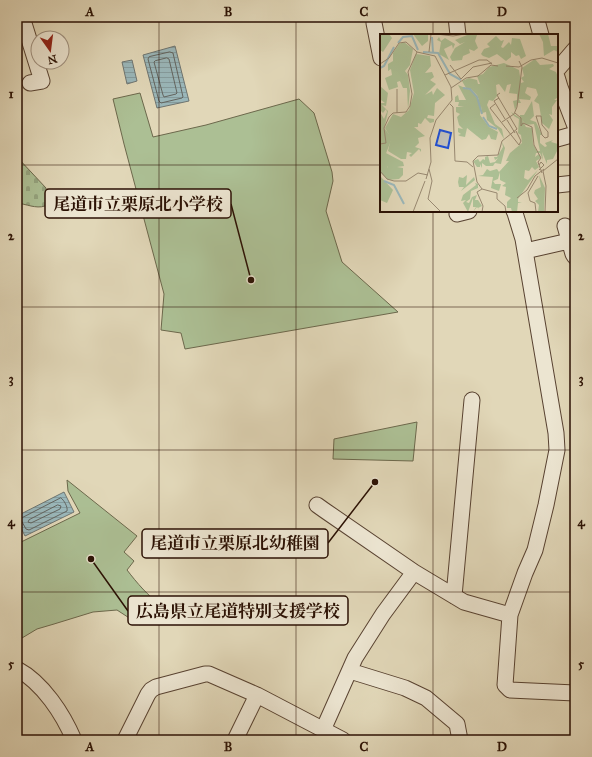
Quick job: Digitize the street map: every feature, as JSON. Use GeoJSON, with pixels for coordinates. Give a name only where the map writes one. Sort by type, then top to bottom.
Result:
{"type":"FeatureCollection","features":[{"type":"Feature","properties":{"kind":"street"},"geometry":{"type":"LineString","coordinates":[[22,17],[42,81],[30,83]]}},
{"type":"Feature","properties":{"kind":"street"},"geometry":{"type":"LineString","coordinates":[[374,17],[380,53]]}},
{"type":"Feature","properties":{"kind":"street"},"geometry":{"type":"LineString","coordinates":[[456,17],[458,34]]}},
{"type":"Feature","properties":{"kind":"street"},"geometry":{"type":"LineString","coordinates":[[536,17],[541,34]]}},
{"type":"Feature","properties":{"kind":"street"},"geometry":{"type":"LineString","coordinates":[[558,69],[575,49]]}},
{"type":"Feature","properties":{"kind":"street"},"geometry":{"type":"LineString","coordinates":[[558,81],[575,126]]}},
{"type":"Feature","properties":{"kind":"street"},"geometry":{"type":"LineString","coordinates":[[558,140],[575,134]]}},
{"type":"Feature","properties":{"kind":"street"},"geometry":{"type":"LineString","coordinates":[[558,185],[575,183]]}},
{"type":"Feature","properties":{"kind":"street"},"geometry":{"type":"LineString","coordinates":[[514,212],[525,251],[556,433],[557,450],[536,550],[525,572],[510,615],[505,685],[510,690],[575,693]]}},
{"type":"Feature","properties":{"kind":"street"},"geometry":{"type":"LineString","coordinates":[[565,226],[575,257]]}},
{"type":"Feature","properties":{"kind":"street"},"geometry":{"type":"LineString","coordinates":[[525,251],[569,241]]}},
{"type":"Feature","properties":{"kind":"street"},"geometry":{"type":"LineString","coordinates":[[454,596],[472,400]]}},
{"type":"Feature","properties":{"kind":"street"},"geometry":{"type":"LineString","coordinates":[[317,505],[414,572],[464,602],[510,615]]}},
{"type":"Feature","properties":{"kind":"street"},"geometry":{"type":"LineString","coordinates":[[323,730],[355,658],[383,614],[414,572]]}},
{"type":"Feature","properties":{"kind":"street"},"geometry":{"type":"LineString","coordinates":[[17,669],[42,690],[60,714],[74,740]]}},
{"type":"Feature","properties":{"kind":"street"},"geometry":{"type":"LineString","coordinates":[[350,672],[404,688],[426,698],[457,724],[460,740]]}},
{"type":"Feature","properties":{"kind":"street"},"geometry":{"type":"LineString","coordinates":[[125,740],[151,690],[156,687],[209,674],[257,695],[343,740]]}},
{"type":"Feature","properties":{"kind":"street"},"geometry":{"type":"LineString","coordinates":[[236,740],[257,695]]}},
{"type":"Feature","properties":{"kind":"green space"},"geometry":{"type":"Polygon","coordinates":[[[140,93],[153,137],[206,125],[299,99],[314,113],[332,172],[333,181],[326,211],[342,262],[398,312],[185,349],[181,333],[161,330],[164,294],[113,99],[140,93]]]}},
{"type":"Feature","properties":{"kind":"green space"},"geometry":{"type":"Polygon","coordinates":[[[17,157],[46,188],[47,200],[45,206],[35,207],[17,203],[17,157]]]}},
{"type":"Feature","properties":{"kind":"green space"},"geometry":{"type":"Polygon","coordinates":[[[417,422],[413,461],[333,459],[334,439],[417,422]]]}},
{"type":"Feature","properties":{"kind":"green space"},"geometry":{"type":"Polygon","coordinates":[[[67,480],[137,536],[124,552],[134,561],[127,570],[143,589],[161,605],[140,625],[117,610],[93,612],[37,629],[17,641],[17,544],[80,513],[68,491],[67,480]]]}},
{"type":"Feature","properties":{"kind":"water"},"geometry":{"type":"Polygon","coordinates":[[[175,46],[189,101],[157,108],[143,55],[175,46]]]}},
{"type":"Feature","properties":{"kind":"water"},"geometry":{"type":"Polygon","coordinates":[[[132,60],[137,81],[127,84],[122,62],[132,60]]]}},
{"type":"Feature","properties":{"kind":"water"},"geometry":{"type":"Polygon","coordinates":[[[64,492],[74,512],[25,536],[17,520],[17,516],[64,492]]]}},
{"type":"Feature","properties":{"kind":"place","name":"尾道市立栗原北小学校"},"geometry":{"type":"Point","coordinates":[251,280]}},
{"type":"Feature","properties":{"kind":"place","name":"尾道市立栗原北幼稚園"},"geometry":{"type":"Point","coordinates":[375,482]}},
{"type":"Feature","properties":{"kind":"place","name":"広島県立尾道特別支援学校"},"geometry":{"type":"Point","coordinates":[91,559]}}]}
